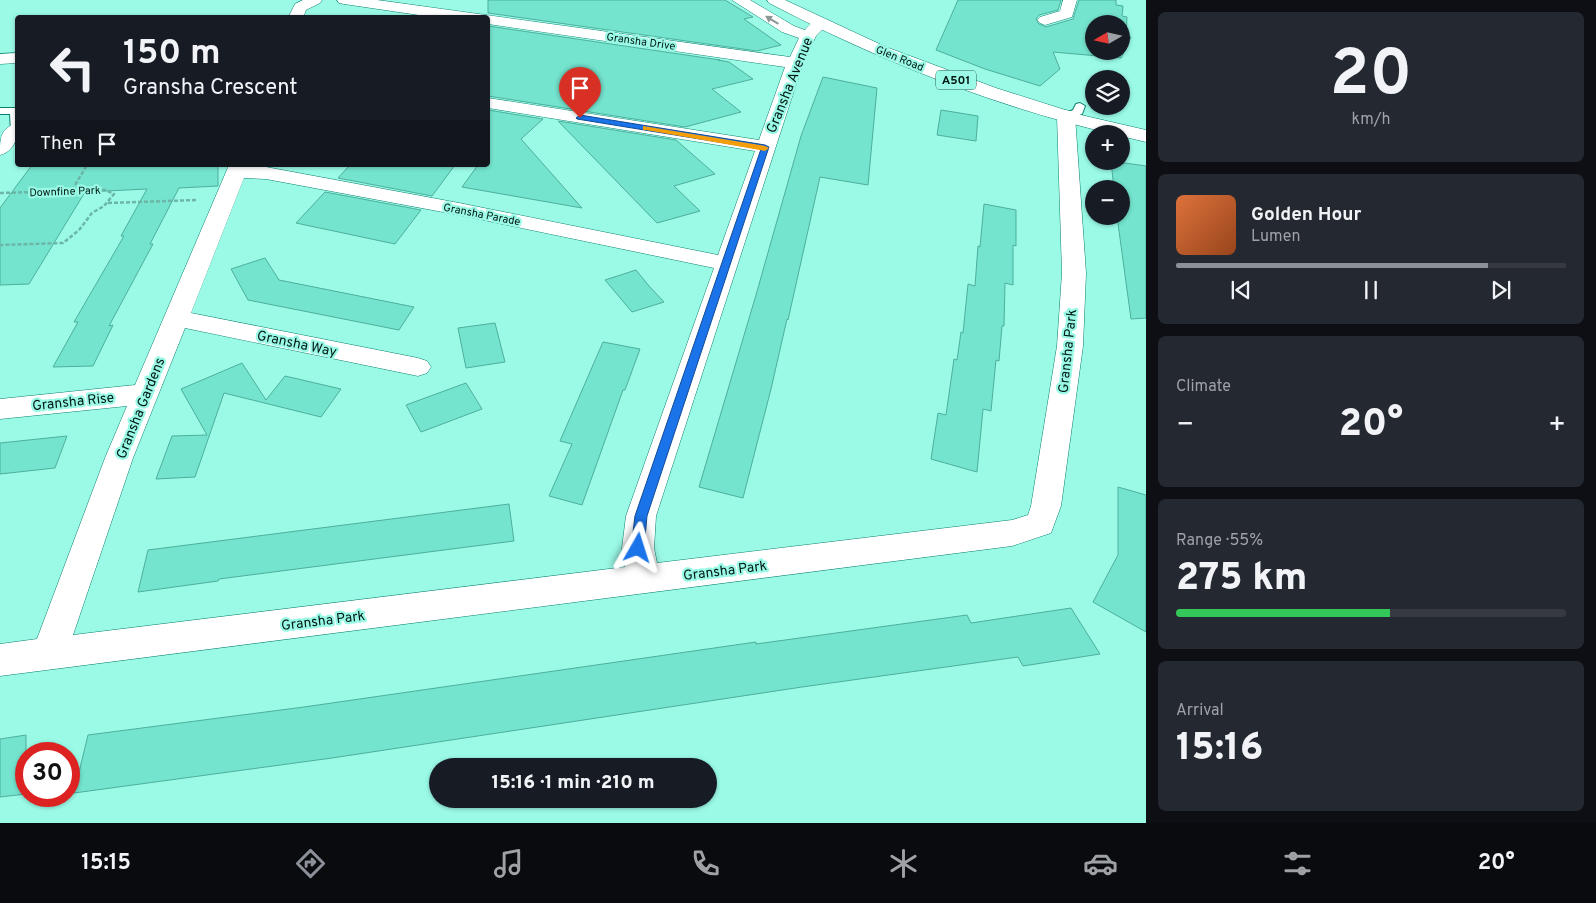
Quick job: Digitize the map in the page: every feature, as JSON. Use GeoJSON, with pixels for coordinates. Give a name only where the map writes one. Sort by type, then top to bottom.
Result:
{"type":"FeatureCollection","features":[{"type":"Feature","properties":{"kind":"street"},"geometry":{"type":"LineString","coordinates":[[296,15],[300,7],[315,0]]}},
{"type":"Feature","properties":{"kind":"street"},"geometry":{"type":"LineString","coordinates":[[344,0],[472,13]]}},
{"type":"Feature","properties":{"kind":"street"},"geometry":{"type":"LineString","coordinates":[[739,0],[788,30],[814,30]]}},
{"type":"Feature","properties":{"kind":"street","name":"Glen Road"},"geometry":{"type":"LineString","coordinates":[[774,0],[814,30],[911,63],[982,90],[1073,111],[1146,136]]}},
{"type":"Feature","properties":{"kind":"street"},"geometry":{"type":"LineString","coordinates":[[1045,20],[1067,14],[1070,0]]}},
{"type":"Feature","properties":{"kind":"street","name":"Gransha Drive"},"geometry":{"type":"LineString","coordinates":[[490,19],[795,64]]}},
{"type":"Feature","properties":{"kind":"street","name":"Gransha Avenue"},"geometry":{"type":"LineString","coordinates":[[643,580],[638,548],[641,516],[765,147],[795,64],[814,30]]}},
{"type":"Feature","properties":{"kind":"street"},"geometry":{"type":"LineString","coordinates":[[0,59],[15,58]]}},
{"type":"Feature","properties":{"kind":"street"},"geometry":{"type":"LineString","coordinates":[[490,103],[765,147]]}},
{"type":"Feature","properties":{"kind":"street","name":"Gransha Park"},"geometry":{"type":"LineString","coordinates":[[0,660],[1012,533],[1040,524],[1046,506],[1070,346],[1074,273],[1073,111]]}},
{"type":"Feature","properties":{"kind":"street"},"geometry":{"type":"LineString","coordinates":[[0,149],[15,131]]}},
{"type":"Feature","properties":{"kind":"street","name":"Gransha Parade"},"geometry":{"type":"LineString","coordinates":[[238,168],[449,207],[726,264]]}},
{"type":"Feature","properties":{"kind":"street","name":"Gransha Gardens"},"geometry":{"type":"LineString","coordinates":[[49,654],[119,458],[238,168]]}},
{"type":"Feature","properties":{"kind":"street","name":"Gransha Way"},"geometry":{"type":"LineString","coordinates":[[177,318],[418,368]]}},
{"type":"Feature","properties":{"kind":"street","name":"Gransha Rise"},"geometry":{"type":"LineString","coordinates":[[0,409],[145,394]]}},
{"type":"Feature","properties":{"kind":"lane"},"geometry":{"type":"LineString","coordinates":[[0,111],[15,111]]}},
{"type":"Feature","properties":{"kind":"path"},"geometry":{"type":"LineString","coordinates":[[72,191],[86,167]]}},
{"type":"Feature","properties":{"kind":"path","name":"Downfine Park"},"geometry":{"type":"LineString","coordinates":[[0,193],[105,190],[114,194],[107,203],[92,213],[79,230],[63,243],[0,245]]}},
{"type":"Feature","properties":{"kind":"path"},"geometry":{"type":"LineString","coordinates":[[107,203],[226,199]]}},
{"type":"Feature","properties":{"kind":"building"},"geometry":{"type":"Polygon","coordinates":[[[488,0],[725,0],[753,17],[744,19],[781,45],[757,51],[488,13],[488,0]]]}},
{"type":"Feature","properties":{"kind":"building"},"geometry":{"type":"Polygon","coordinates":[[[958,0],[1061,0],[1058,10],[1039,15],[1036,19],[1039,24],[1046,27],[1073,19],[1079,0],[1116,0],[1116,5],[1123,6],[1122,15],[1085,15],[1085,55],[1053,52],[1060,69],[1040,86],[985,69],[936,50],[958,0]]]}},
{"type":"Feature","properties":{"kind":"building"},"geometry":{"type":"Polygon","coordinates":[[[490,26],[720,60],[718,60],[729,62],[753,79],[712,89],[741,112],[685,127],[490,96],[490,26]]]}},
{"type":"Feature","properties":{"kind":"building"},"geometry":{"type":"Polygon","coordinates":[[[823,77],[877,88],[868,185],[820,177],[788,320],[743,498],[699,487],[801,136],[823,77]]]}},
{"type":"Feature","properties":{"kind":"building"},"geometry":{"type":"Polygon","coordinates":[[[490,110],[543,119],[521,139],[582,208],[462,187],[477,167],[490,167],[490,110]]]}},
{"type":"Feature","properties":{"kind":"building"},"geometry":{"type":"Polygon","coordinates":[[[941,110],[978,116],[976,141],[937,135],[941,110]]]}},
{"type":"Feature","properties":{"kind":"building"},"geometry":{"type":"Polygon","coordinates":[[[558,121],[676,140],[715,174],[674,186],[700,211],[657,223],[558,121]]]}},
{"type":"Feature","properties":{"kind":"building"},"geometry":{"type":"Polygon","coordinates":[[[1130,164],[1146,166],[1146,318],[1131,319],[1118,225],[1130,225],[1130,180],[1113,180],[1112,170],[1130,170],[1130,164]]]}},
{"type":"Feature","properties":{"kind":"building"},"geometry":{"type":"Polygon","coordinates":[[[31,167],[218,167],[218,186],[179,188],[150,244],[153,244],[109,326],[113,325],[93,366],[53,367],[78,322],[74,322],[124,236],[121,236],[147,189],[85,192],[29,284],[0,285],[0,208],[31,167]]]}},
{"type":"Feature","properties":{"kind":"building"},"geometry":{"type":"Polygon","coordinates":[[[348,167],[454,167],[432,196],[338,178],[348,167]]]}},
{"type":"Feature","properties":{"kind":"building"},"geometry":{"type":"Polygon","coordinates":[[[325,192],[421,210],[395,244],[296,223],[325,192]]]}},
{"type":"Feature","properties":{"kind":"building"},"geometry":{"type":"Polygon","coordinates":[[[984,204],[1016,210],[1016,246],[1013,245],[1013,285],[1005,283],[1004,326],[1002,326],[999,361],[996,360],[991,411],[983,409],[977,472],[931,459],[938,413],[946,415],[954,359],[957,360],[961,332],[963,333],[968,284],[975,286],[984,204]]]}},
{"type":"Feature","properties":{"kind":"building"},"geometry":{"type":"Polygon","coordinates":[[[265,258],[279,280],[414,307],[399,330],[248,300],[231,269],[265,258]]]}},
{"type":"Feature","properties":{"kind":"building"},"geometry":{"type":"Polygon","coordinates":[[[636,270],[664,302],[632,312],[605,280],[636,270]]]}},
{"type":"Feature","properties":{"kind":"building"},"geometry":{"type":"Polygon","coordinates":[[[495,323],[505,362],[466,368],[458,328],[495,323]]]}},
{"type":"Feature","properties":{"kind":"building"},"geometry":{"type":"Polygon","coordinates":[[[603,342],[640,349],[625,390],[623,390],[582,505],[549,496],[572,444],[560,441],[603,342]]]}},
{"type":"Feature","properties":{"kind":"building"},"geometry":{"type":"Polygon","coordinates":[[[242,363],[266,400],[285,376],[341,389],[321,417],[224,393],[195,477],[156,479],[172,436],[207,435],[181,389],[242,363]]]}},
{"type":"Feature","properties":{"kind":"building"},"geometry":{"type":"Polygon","coordinates":[[[466,383],[482,409],[421,432],[406,405],[466,383]]]}},
{"type":"Feature","properties":{"kind":"building"},"geometry":{"type":"Polygon","coordinates":[[[67,436],[55,468],[0,474],[0,443],[67,436]]]}},
{"type":"Feature","properties":{"kind":"building"},"geometry":{"type":"Polygon","coordinates":[[[1118,487],[1146,495],[1146,632],[1093,602],[1118,555],[1118,487]]]}},
{"type":"Feature","properties":{"kind":"building"},"geometry":{"type":"Polygon","coordinates":[[[509,504],[514,541],[219,579],[218,581],[138,592],[148,550],[509,504]]]}},
{"type":"Feature","properties":{"kind":"building"},"geometry":{"type":"Polygon","coordinates":[[[1071,608],[1100,654],[1023,666],[1018,657],[802,687],[332,758],[80,792],[80,768],[88,735],[304,707],[756,642],[756,644],[967,615],[971,623],[1071,608]]]}},
{"type":"Feature","properties":{"kind":"building"},"geometry":{"type":"Polygon","coordinates":[[[26,735],[26,742],[15,742],[15,795],[0,797],[0,739],[26,735]]]}},
{"type":"Feature","properties":{"kind":"slow traffic"},"geometry":{"type":"LineString","coordinates":[[646,128],[765,148]]}},
{"type":"Feature","properties":{"kind":"route"},"geometry":{"type":"LineString","coordinates":[[580,118],[765,147],[641,516],[638,548]]}}]}
